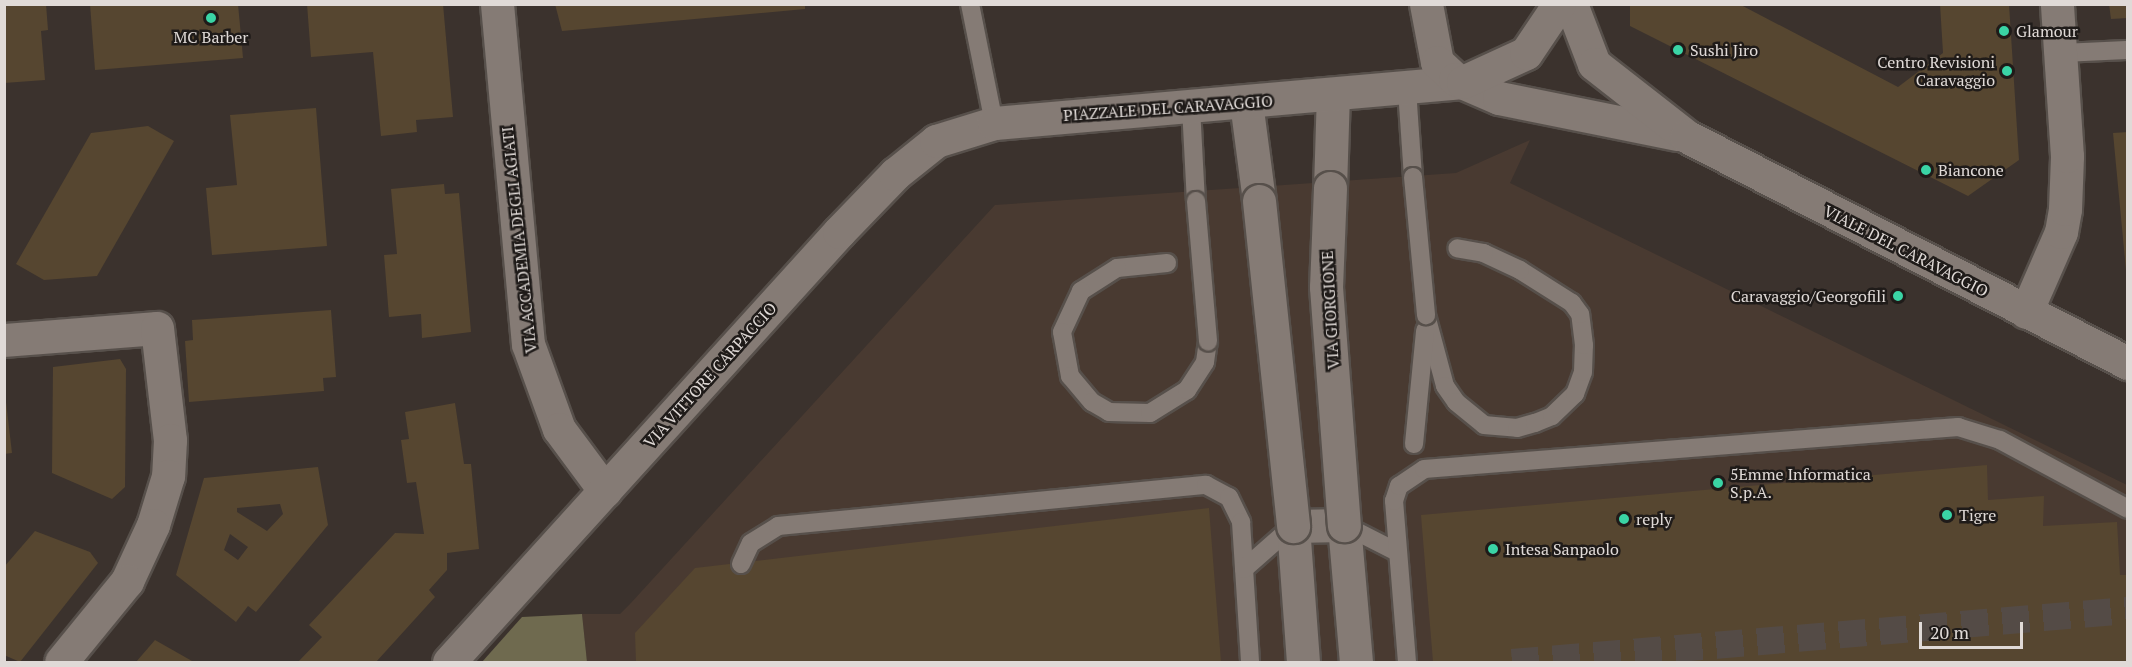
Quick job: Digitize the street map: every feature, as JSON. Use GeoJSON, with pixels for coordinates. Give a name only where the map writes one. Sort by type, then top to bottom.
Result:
{"type":"FeatureCollection","features":[{"type":"Feature","properties":{"kind":"street","name":"VIA ACCADEMIA DEGLI AGIATI"},"geometry":{"type":"LineString","coordinates":[[497,4],[528,344],[559,429],[605,491]]}},
{"type":"Feature","properties":{"kind":"street"},"geometry":{"type":"LineString","coordinates":[[1426,4],[1437,62],[1463,82]]}},
{"type":"Feature","properties":{"kind":"street","name":"PIAZZALE DEL CARAVAGGIO"},"geometry":{"type":"LineString","coordinates":[[994,123],[1407,89],[1463,82],[1526,53],[1544,34],[1559,4]]}},
{"type":"Feature","properties":{"kind":"street","name":"VIALE DEL CARAVAGGIO"},"geometry":{"type":"LineString","coordinates":[[1571,4],[1594,63],[1686,136],[2127,363]]}},
{"type":"Feature","properties":{"kind":"street"},"geometry":{"type":"LineString","coordinates":[[2026,312],[2064,218],[2067,156],[2058,4]]}},
{"type":"Feature","properties":{"kind":"street","name":"VIALE DEL CARAVAGGIO"},"geometry":{"type":"LineString","coordinates":[[1463,82],[1540,108],[1686,136]]}},
{"type":"Feature","properties":{"kind":"street","name":"VIA GIORGIONE"},"geometry":{"type":"LineString","coordinates":[[1333,95],[1326,287],[1356,663]]}},
{"type":"Feature","properties":{"kind":"street"},"geometry":{"type":"LineString","coordinates":[[1246,102],[1259,201],[1293,526],[1303,663]]}},
{"type":"Feature","properties":{"kind":"street","name":"VIA VITTORE CARPACCIO"},"geometry":{"type":"LineString","coordinates":[[449,663],[895,174],[951,133],[994,123]]}},
{"type":"Feature","properties":{"kind":"street"},"geometry":{"type":"LineString","coordinates":[[4,340],[157,328],[170,440],[168,476],[153,525],[127,582],[61,663]]}},
{"type":"Feature","properties":{"kind":"street"},"geometry":{"type":"LineString","coordinates":[[1293,526],[1344,525]]}},
{"type":"Feature","properties":{"kind":"lane"},"geometry":{"type":"LineString","coordinates":[[970,4],[994,123]]}},
{"type":"Feature","properties":{"kind":"lane"},"geometry":{"type":"LineString","coordinates":[[2061,53],[2127,50]]}},
{"type":"Feature","properties":{"kind":"lane"},"geometry":{"type":"LineString","coordinates":[[1407,89],[1426,315],[1445,386],[1456,402],[1484,425],[1517,428],[1552,416],[1575,394],[1583,372],[1584,345],[1580,314],[1572,303],[1520,270],[1484,253],[1457,248]]}},
{"type":"Feature","properties":{"kind":"lane"},"geometry":{"type":"LineString","coordinates":[[1167,263],[1117,268],[1081,291],[1062,332],[1070,376],[1092,402],[1109,412],[1150,413],[1187,390],[1205,362],[1208,341],[1196,201],[1191,107]]}},
{"type":"Feature","properties":{"kind":"lane"},"geometry":{"type":"LineString","coordinates":[[1414,444],[1426,315]]}},
{"type":"Feature","properties":{"kind":"lane"},"geometry":{"type":"LineString","coordinates":[[1407,663],[1394,501],[1399,486],[1424,469],[1913,427],[1958,427],[1981,432],[2127,509]]}},
{"type":"Feature","properties":{"kind":"lane"},"geometry":{"type":"LineString","coordinates":[[741,564],[751,543],[778,526],[1193,484],[1219,490],[1238,510],[1250,663]]}},
{"type":"Feature","properties":{"kind":"lane"},"geometry":{"type":"LineString","coordinates":[[1344,525],[1397,552]]}},
{"type":"Feature","properties":{"kind":"lane"},"geometry":{"type":"LineString","coordinates":[[1244,568],[1293,526]]}},
{"type":"Feature","properties":{"kind":"shaded area"},"geometry":{"type":"Polygon","coordinates":[[[1530,140],[1510,183],[2127,485],[2127,662],[587,662],[582,614],[620,614],[995,205],[1456,173],[1530,140]]]}},
{"type":"Feature","properties":{"kind":"shaded area"},"geometry":{"type":"Polygon","coordinates":[[[582,614],[587,662],[482,662],[522,617],[582,614]]]}},
{"type":"Feature","properties":{"kind":"building"},"geometry":{"type":"Polygon","coordinates":[[[46,4],[48,30],[41,31],[45,80],[4,83],[4,5],[46,4]]]}},
{"type":"Feature","properties":{"kind":"building"},"geometry":{"type":"Polygon","coordinates":[[[90,4],[238,4],[243,58],[95,70],[90,4]]]}},
{"type":"Feature","properties":{"kind":"building"},"geometry":{"type":"Polygon","coordinates":[[[307,4],[443,4],[453,117],[416,120],[417,132],[381,136],[373,52],[311,57],[307,4]]]}},
{"type":"Feature","properties":{"kind":"building"},"geometry":{"type":"Polygon","coordinates":[[[555,4],[805,4],[805,9],[562,31],[555,4]]]}},
{"type":"Feature","properties":{"kind":"building"},"geometry":{"type":"Polygon","coordinates":[[[1630,4],[1739,4],[1898,87],[1943,53],[1940,4],[2009,4],[2019,160],[1968,196],[1630,26],[1630,4]]]}},
{"type":"Feature","properties":{"kind":"building"},"geometry":{"type":"Polygon","coordinates":[[[2109,4],[2128,4],[2128,18],[2111,19],[2109,4]]]}},
{"type":"Feature","properties":{"kind":"building"},"geometry":{"type":"Polygon","coordinates":[[[316,108],[327,246],[212,255],[206,188],[237,185],[230,115],[316,108]]]}},
{"type":"Feature","properties":{"kind":"building"},"geometry":{"type":"Polygon","coordinates":[[[148,126],[174,141],[97,276],[44,280],[16,264],[91,133],[148,126]]]}},
{"type":"Feature","properties":{"kind":"building"},"geometry":{"type":"Polygon","coordinates":[[[2128,132],[2128,269],[2126,270],[2113,133],[2128,132]]]}},
{"type":"Feature","properties":{"kind":"building"},"geometry":{"type":"Polygon","coordinates":[[[444,184],[445,194],[459,193],[471,332],[422,338],[421,314],[389,317],[384,255],[397,254],[391,189],[444,184]]]}},
{"type":"Feature","properties":{"kind":"building"},"geometry":{"type":"Polygon","coordinates":[[[331,310],[336,377],[323,378],[324,391],[189,402],[185,341],[193,340],[192,320],[331,310]]]}},
{"type":"Feature","properties":{"kind":"building"},"geometry":{"type":"Polygon","coordinates":[[[120,359],[126,369],[125,487],[112,499],[52,473],[53,367],[120,359]]]}},
{"type":"Feature","properties":{"kind":"building"},"geometry":{"type":"Polygon","coordinates":[[[4,385],[12,453],[4,454],[4,385]]]}},
{"type":"Feature","properties":{"kind":"building"},"geometry":{"type":"Polygon","coordinates":[[[455,403],[464,464],[471,464],[479,549],[447,553],[447,570],[429,590],[435,597],[376,662],[298,662],[322,637],[309,625],[395,533],[424,534],[416,482],[407,483],[401,440],[409,439],[405,412],[455,403]]]}},
{"type":"Feature","properties":{"kind":"building"},"geometry":{"type":"Polygon","coordinates":[[[1987,465],[1988,500],[2044,496],[2043,526],[2117,522],[2120,575],[2128,575],[2128,662],[1433,662],[1421,515],[1987,465]]]}},
{"type":"Feature","properties":{"kind":"building"},"geometry":{"type":"Polygon","coordinates":[[[318,467],[328,525],[256,612],[248,606],[236,622],[176,575],[204,478],[318,467]],[[280,504],[237,508],[237,512],[267,531],[283,514],[280,504]],[[230,534],[224,550],[238,560],[248,547],[230,534]]]}},
{"type":"Feature","properties":{"kind":"building"},"geometry":{"type":"Polygon","coordinates":[[[1209,508],[1221,662],[636,662],[635,633],[695,568],[1209,508]]]}},
{"type":"Feature","properties":{"kind":"building"},"geometry":{"type":"Polygon","coordinates":[[[35,531],[90,552],[98,563],[20,662],[4,655],[4,567],[35,531]]]}},
{"type":"Feature","properties":{"kind":"building"},"geometry":{"type":"Polygon","coordinates":[[[155,640],[192,661],[136,662],[155,640]]]}},
{"type":"Feature","properties":{"kind":"tunnel"},"geometry":{"type":"LineString","coordinates":[[1512,662],[2128,610]]}},
{"type":"Feature","properties":{"kind":"place","name":"MC Barber"},"geometry":{"type":"Point","coordinates":[211,18]}},
{"type":"Feature","properties":{"kind":"place","name":"Glamour"},"geometry":{"type":"Point","coordinates":[2004,31]}},
{"type":"Feature","properties":{"kind":"place","name":"Sushi Jiro"},"geometry":{"type":"Point","coordinates":[1678,50]}},
{"type":"Feature","properties":{"kind":"place","name":"Centro Revisioni Caravaggio"},"geometry":{"type":"Point","coordinates":[2007,71]}},
{"type":"Feature","properties":{"kind":"place","name":"Biancone"},"geometry":{"type":"Point","coordinates":[1926,170]}},
{"type":"Feature","properties":{"kind":"place","name":"Caravaggio/Georgofili"},"geometry":{"type":"Point","coordinates":[1898,296]}},
{"type":"Feature","properties":{"kind":"place","name":"5Emme Informatica S.p.A."},"geometry":{"type":"Point","coordinates":[1718,483]}},
{"type":"Feature","properties":{"kind":"place","name":"Tigre"},"geometry":{"type":"Point","coordinates":[1947,515]}},
{"type":"Feature","properties":{"kind":"place","name":"reply"},"geometry":{"type":"Point","coordinates":[1624,519]}},
{"type":"Feature","properties":{"kind":"place","name":"Intesa Sanpaolo"},"geometry":{"type":"Point","coordinates":[1493,549]}}]}
